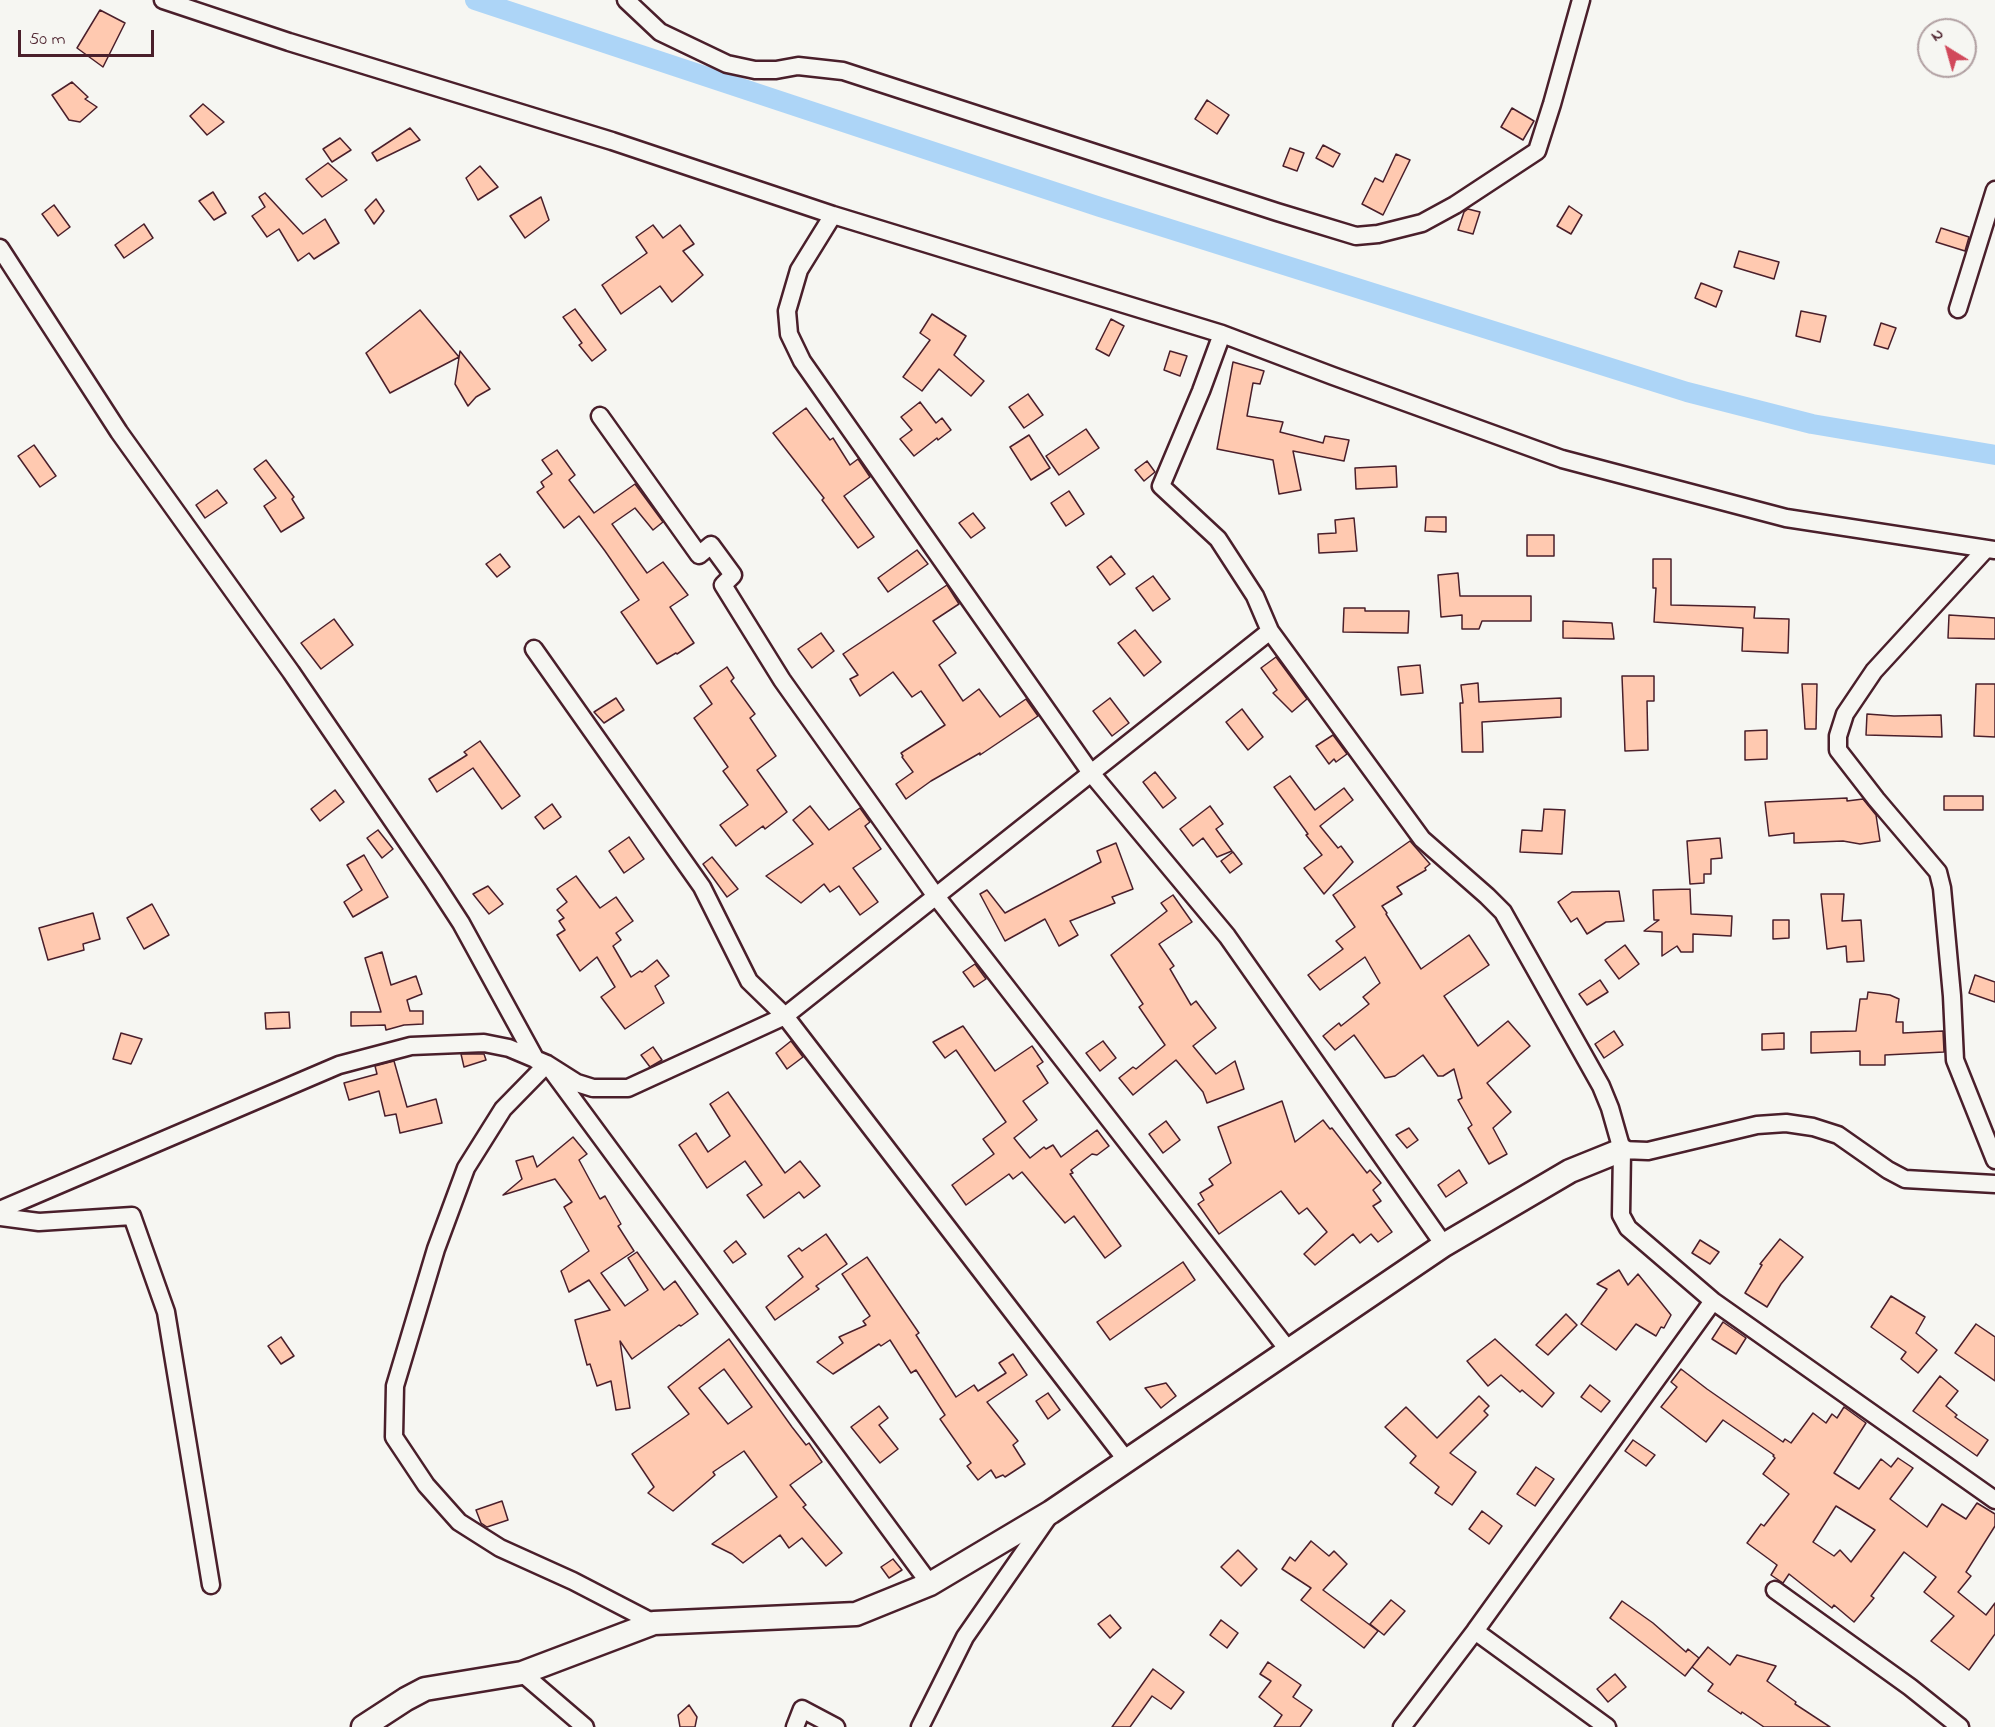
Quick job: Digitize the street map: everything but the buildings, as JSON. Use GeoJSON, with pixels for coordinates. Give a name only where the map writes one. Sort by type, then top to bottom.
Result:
{"type":"FeatureCollection","features":[{"type":"Feature","properties":{"kind":"main road"},"geometry":{"type":"LineString","coordinates":[[363,1727],[425,1689],[522,1672],[654,1623],[856,1614],[930,1584],[1051,1512],[1444,1245],[1570,1172],[1622,1150]]}},
{"type":"Feature","properties":{"kind":"street"},"geometry":{"type":"LineString","coordinates":[[164,0],[289,42],[612,141],[833,215],[1222,334],[1562,459],[1786,518],[1990,550]]}},
{"type":"Feature","properties":{"kind":"street"},"geometry":{"type":"LineString","coordinates":[[626,0],[660,32],[727,64],[755,70],[798,66],[843,71],[1356,236],[1378,234],[1422,223],[1455,206],[1537,151],[1581,0]]}},
{"type":"Feature","properties":{"kind":"street"},"geometry":{"type":"LineString","coordinates":[[1958,309],[1995,190]]}},
{"type":"Feature","properties":{"kind":"street"},"geometry":{"type":"LineString","coordinates":[[833,215],[800,270],[787,311],[789,334],[802,361],[1091,773],[1227,936],[1444,1245]]}},
{"type":"Feature","properties":{"kind":"street"},"geometry":{"type":"LineString","coordinates":[[0,248],[119,432],[291,672],[433,880],[461,923],[542,1062],[930,1584]]}},
{"type":"Feature","properties":{"kind":"street"},"geometry":{"type":"LineString","coordinates":[[1222,334],[1161,486],[1218,539],[1255,596],[1270,632],[1422,839],[1503,912],[1601,1086],[1610,1108],[1622,1150],[1621,1215],[1628,1228],[1713,1301],[1995,1500]]}},
{"type":"Feature","properties":{"kind":"street"},"geometry":{"type":"LineString","coordinates":[[600,416],[699,555],[711,545],[733,575],[723,585],[782,680],[935,895],[1289,1352]]}},
{"type":"Feature","properties":{"kind":"street"},"geometry":{"type":"LineString","coordinates":[[1990,550],[1874,671],[1845,714],[1838,736],[1838,750],[1938,872],[1942,888],[1952,996],[1955,1060],[1995,1160]]}},
{"type":"Feature","properties":{"kind":"street"},"geometry":{"type":"LineString","coordinates":[[0,1210],[339,1065],[411,1046],[484,1043],[509,1048],[542,1062],[577,1083],[593,1088],[628,1088],[785,1016],[1270,632]]}},
{"type":"Feature","properties":{"kind":"street"},"geometry":{"type":"LineString","coordinates":[[534,650],[702,888],[749,981],[785,1016],[1127,1461]]}},
{"type":"Feature","properties":{"kind":"street"},"geometry":{"type":"LineString","coordinates":[[542,1062],[503,1108],[466,1168],[436,1249],[395,1386],[394,1437],[426,1485],[459,1522],[500,1548],[573,1581],[654,1623]]}},
{"type":"Feature","properties":{"kind":"street"},"geometry":{"type":"LineString","coordinates":[[1622,1150],[1648,1150],[1757,1125],[1786,1123],[1813,1127],[1838,1135],[1888,1170],[1905,1179],[1995,1184]]}},
{"type":"Feature","properties":{"kind":"street"},"geometry":{"type":"LineString","coordinates":[[0,1216],[39,1222],[132,1216],[166,1312],[211,1585]]}},
{"type":"Feature","properties":{"kind":"street"},"geometry":{"type":"LineString","coordinates":[[1402,1727],[1475,1631],[1713,1301]]}},
{"type":"Feature","properties":{"kind":"street"},"geometry":{"type":"LineString","coordinates":[[920,1727],[965,1637],[1051,1512]]}},
{"type":"Feature","properties":{"kind":"street"},"geometry":{"type":"LineString","coordinates":[[1775,1590],[1910,1687],[1960,1727]]}},
{"type":"Feature","properties":{"kind":"street"},"geometry":{"type":"LineString","coordinates":[[1475,1631],[1607,1727]]}},
{"type":"Feature","properties":{"kind":"street"},"geometry":{"type":"LineString","coordinates":[[522,1672],[585,1727]]}},
{"type":"Feature","properties":{"kind":"street"},"geometry":{"type":"LineString","coordinates":[[795,1727],[802,1709],[836,1727]]}},
{"type":"Feature","properties":{"kind":"waterway"},"geometry":{"type":"LineString","coordinates":[[475,0],[1100,207],[1687,392],[1812,424],[1995,455]]}}]}
